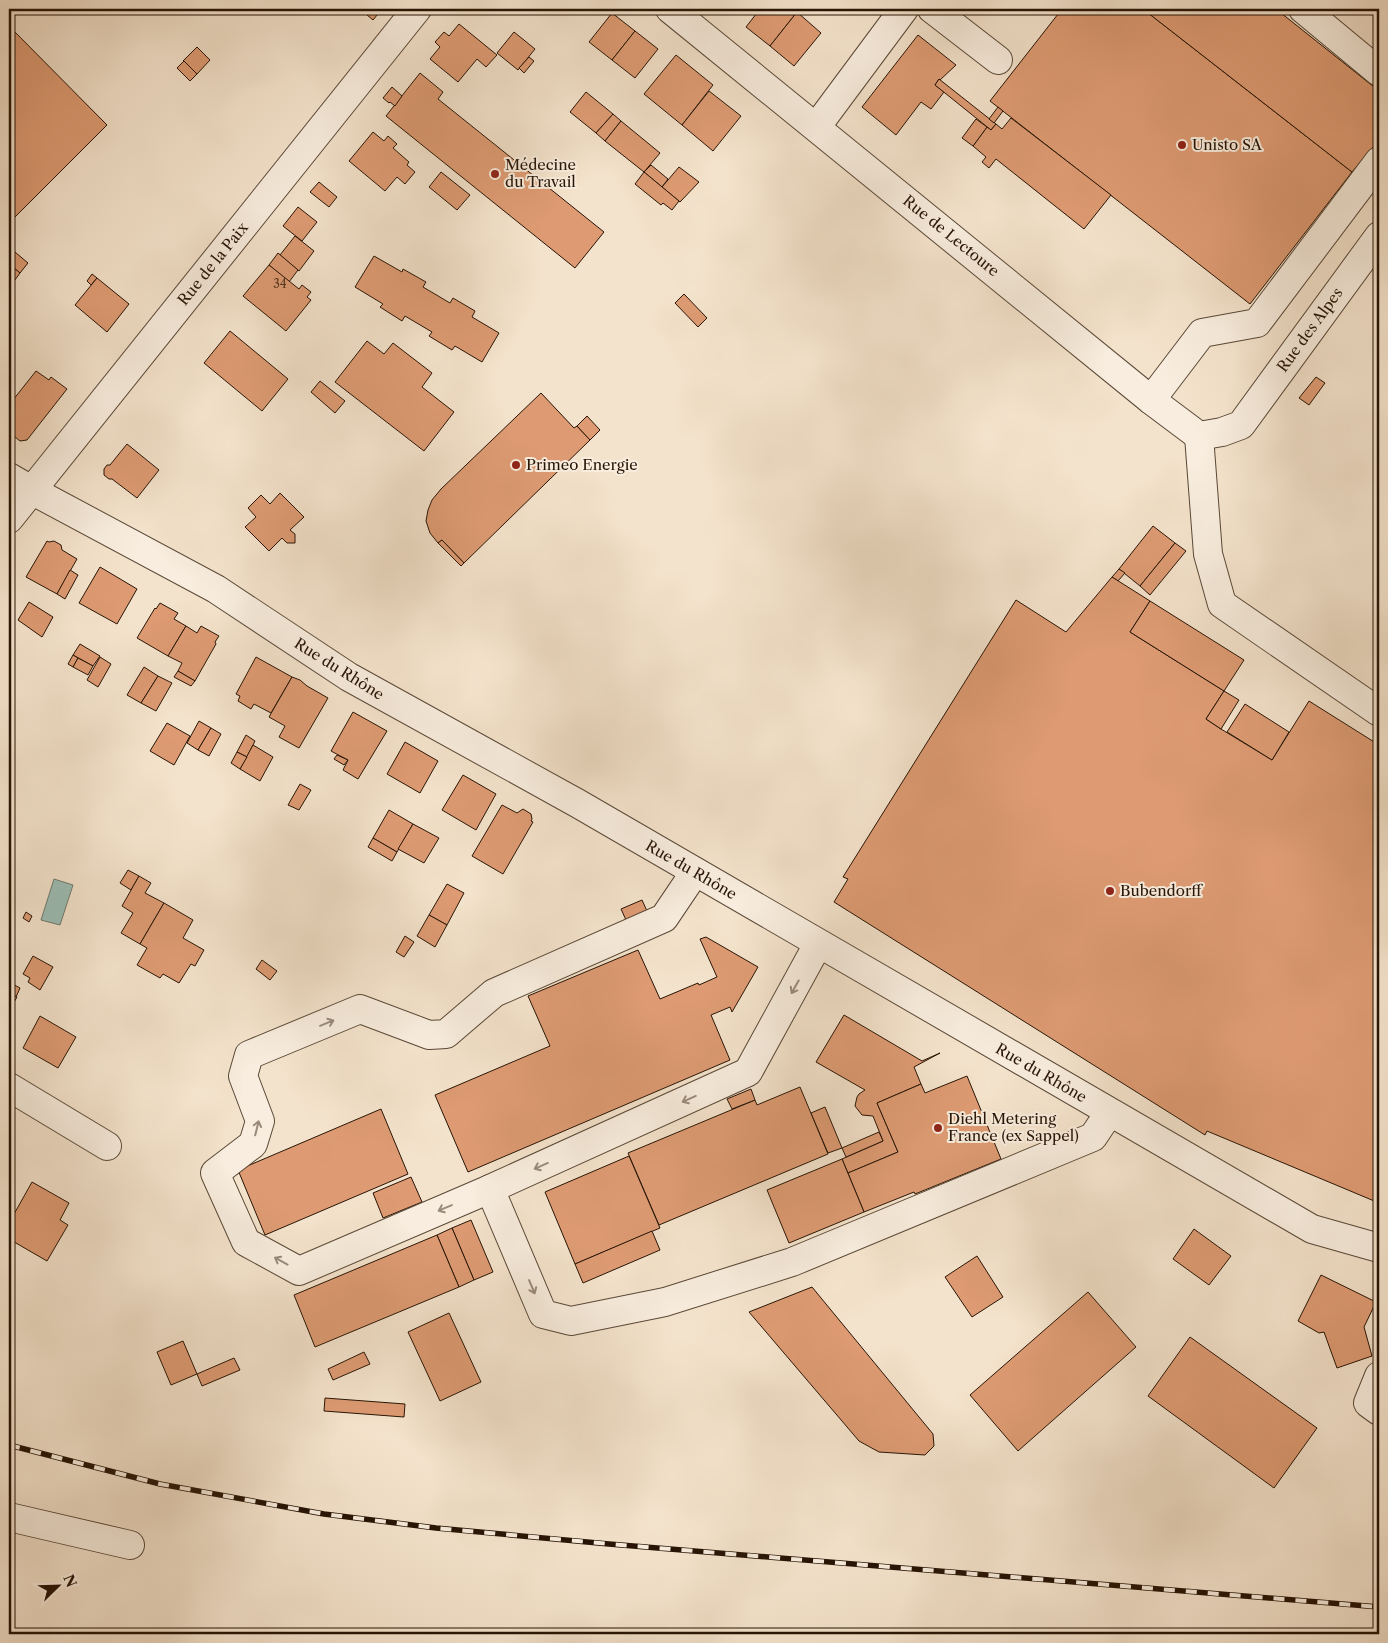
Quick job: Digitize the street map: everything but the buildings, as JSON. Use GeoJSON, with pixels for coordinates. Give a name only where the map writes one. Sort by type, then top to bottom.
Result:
{"type":"FeatureCollection","features":[{"type":"Feature","properties":{"kind":"street","name":"Rue de la Paix"},"geometry":{"type":"LineString","coordinates":[[9,519],[416,9]]}},
{"type":"Feature","properties":{"kind":"street","name":"Rue de Lectoure"},"geometry":{"type":"LineString","coordinates":[[670,9],[1151,400],[1198,436]]}},
{"type":"Feature","properties":{"kind":"street"},"geometry":{"type":"LineString","coordinates":[[816,126],[904,9]]}},
{"type":"Feature","properties":{"kind":"street"},"geometry":{"type":"LineString","coordinates":[[932,9],[998,60]]}},
{"type":"Feature","properties":{"kind":"street"},"geometry":{"type":"LineString","coordinates":[[1303,9],[1379,72]]}},
{"type":"Feature","properties":{"kind":"street"},"geometry":{"type":"LineString","coordinates":[[1151,400],[1202,333],[1257,323],[1379,161]]}},
{"type":"Feature","properties":{"kind":"street","name":"Rue des Alpes"},"geometry":{"type":"LineString","coordinates":[[1198,436],[1222,432],[1241,425],[1379,236]]}},
{"type":"Feature","properties":{"kind":"street"},"geometry":{"type":"LineString","coordinates":[[1198,436],[1208,554],[1222,604],[1379,712]]}},
{"type":"Feature","properties":{"kind":"street","name":"Rue du Rhône"},"geometry":{"type":"LineString","coordinates":[[9,477],[216,589],[349,677],[577,804],[1312,1229],[1379,1248]]}},
{"type":"Feature","properties":{"kind":"street"},"geometry":{"type":"LineString","coordinates":[[695,872],[664,918],[494,993],[446,1034],[429,1035],[360,1009],[249,1055],[243,1076],[260,1121],[253,1144],[215,1173],[246,1242],[299,1271],[490,1189],[748,1072],[818,944]]}},
{"type":"Feature","properties":{"kind":"street"},"geometry":{"type":"LineString","coordinates":[[9,1087],[107,1146]]}},
{"type":"Feature","properties":{"kind":"street"},"geometry":{"type":"LineString","coordinates":[[490,1189],[543,1314],[571,1321],[665,1302],[792,1262],[1093,1137],[1109,1113]]}},
{"type":"Feature","properties":{"kind":"street"},"geometry":{"type":"LineString","coordinates":[[1379,1376],[1368,1403],[1379,1411]]}},
{"type":"Feature","properties":{"kind":"street"},"geometry":{"type":"LineString","coordinates":[[9,1518],[130,1545]]}},
{"type":"Feature","properties":{"kind":"water"},"geometry":{"type":"Polygon","coordinates":[[[54,879],[73,885],[60,925],[41,920],[54,879]]]}},
{"type":"Feature","properties":{"kind":"railway"},"geometry":{"type":"LineString","coordinates":[[9,1445],[160,1484],[324,1514],[436,1528],[609,1544],[1379,1607]]}},
{"type":"Feature","properties":{"kind":"place","name":"Unisto SA"},"geometry":{"type":"Point","coordinates":[1182,145]}},
{"type":"Feature","properties":{"kind":"place","name":"Médecine du Travail"},"geometry":{"type":"Point","coordinates":[495,174]}},
{"type":"Feature","properties":{"kind":"place","name":"Primeo Energie"},"geometry":{"type":"Point","coordinates":[516,465]}},
{"type":"Feature","properties":{"kind":"place","name":"Bubendorff"},"geometry":{"type":"Point","coordinates":[1110,891]}},
{"type":"Feature","properties":{"kind":"place","name":"Diehl Metering France (ex Sappel)"},"geometry":{"type":"Point","coordinates":[938,1128]}}]}
